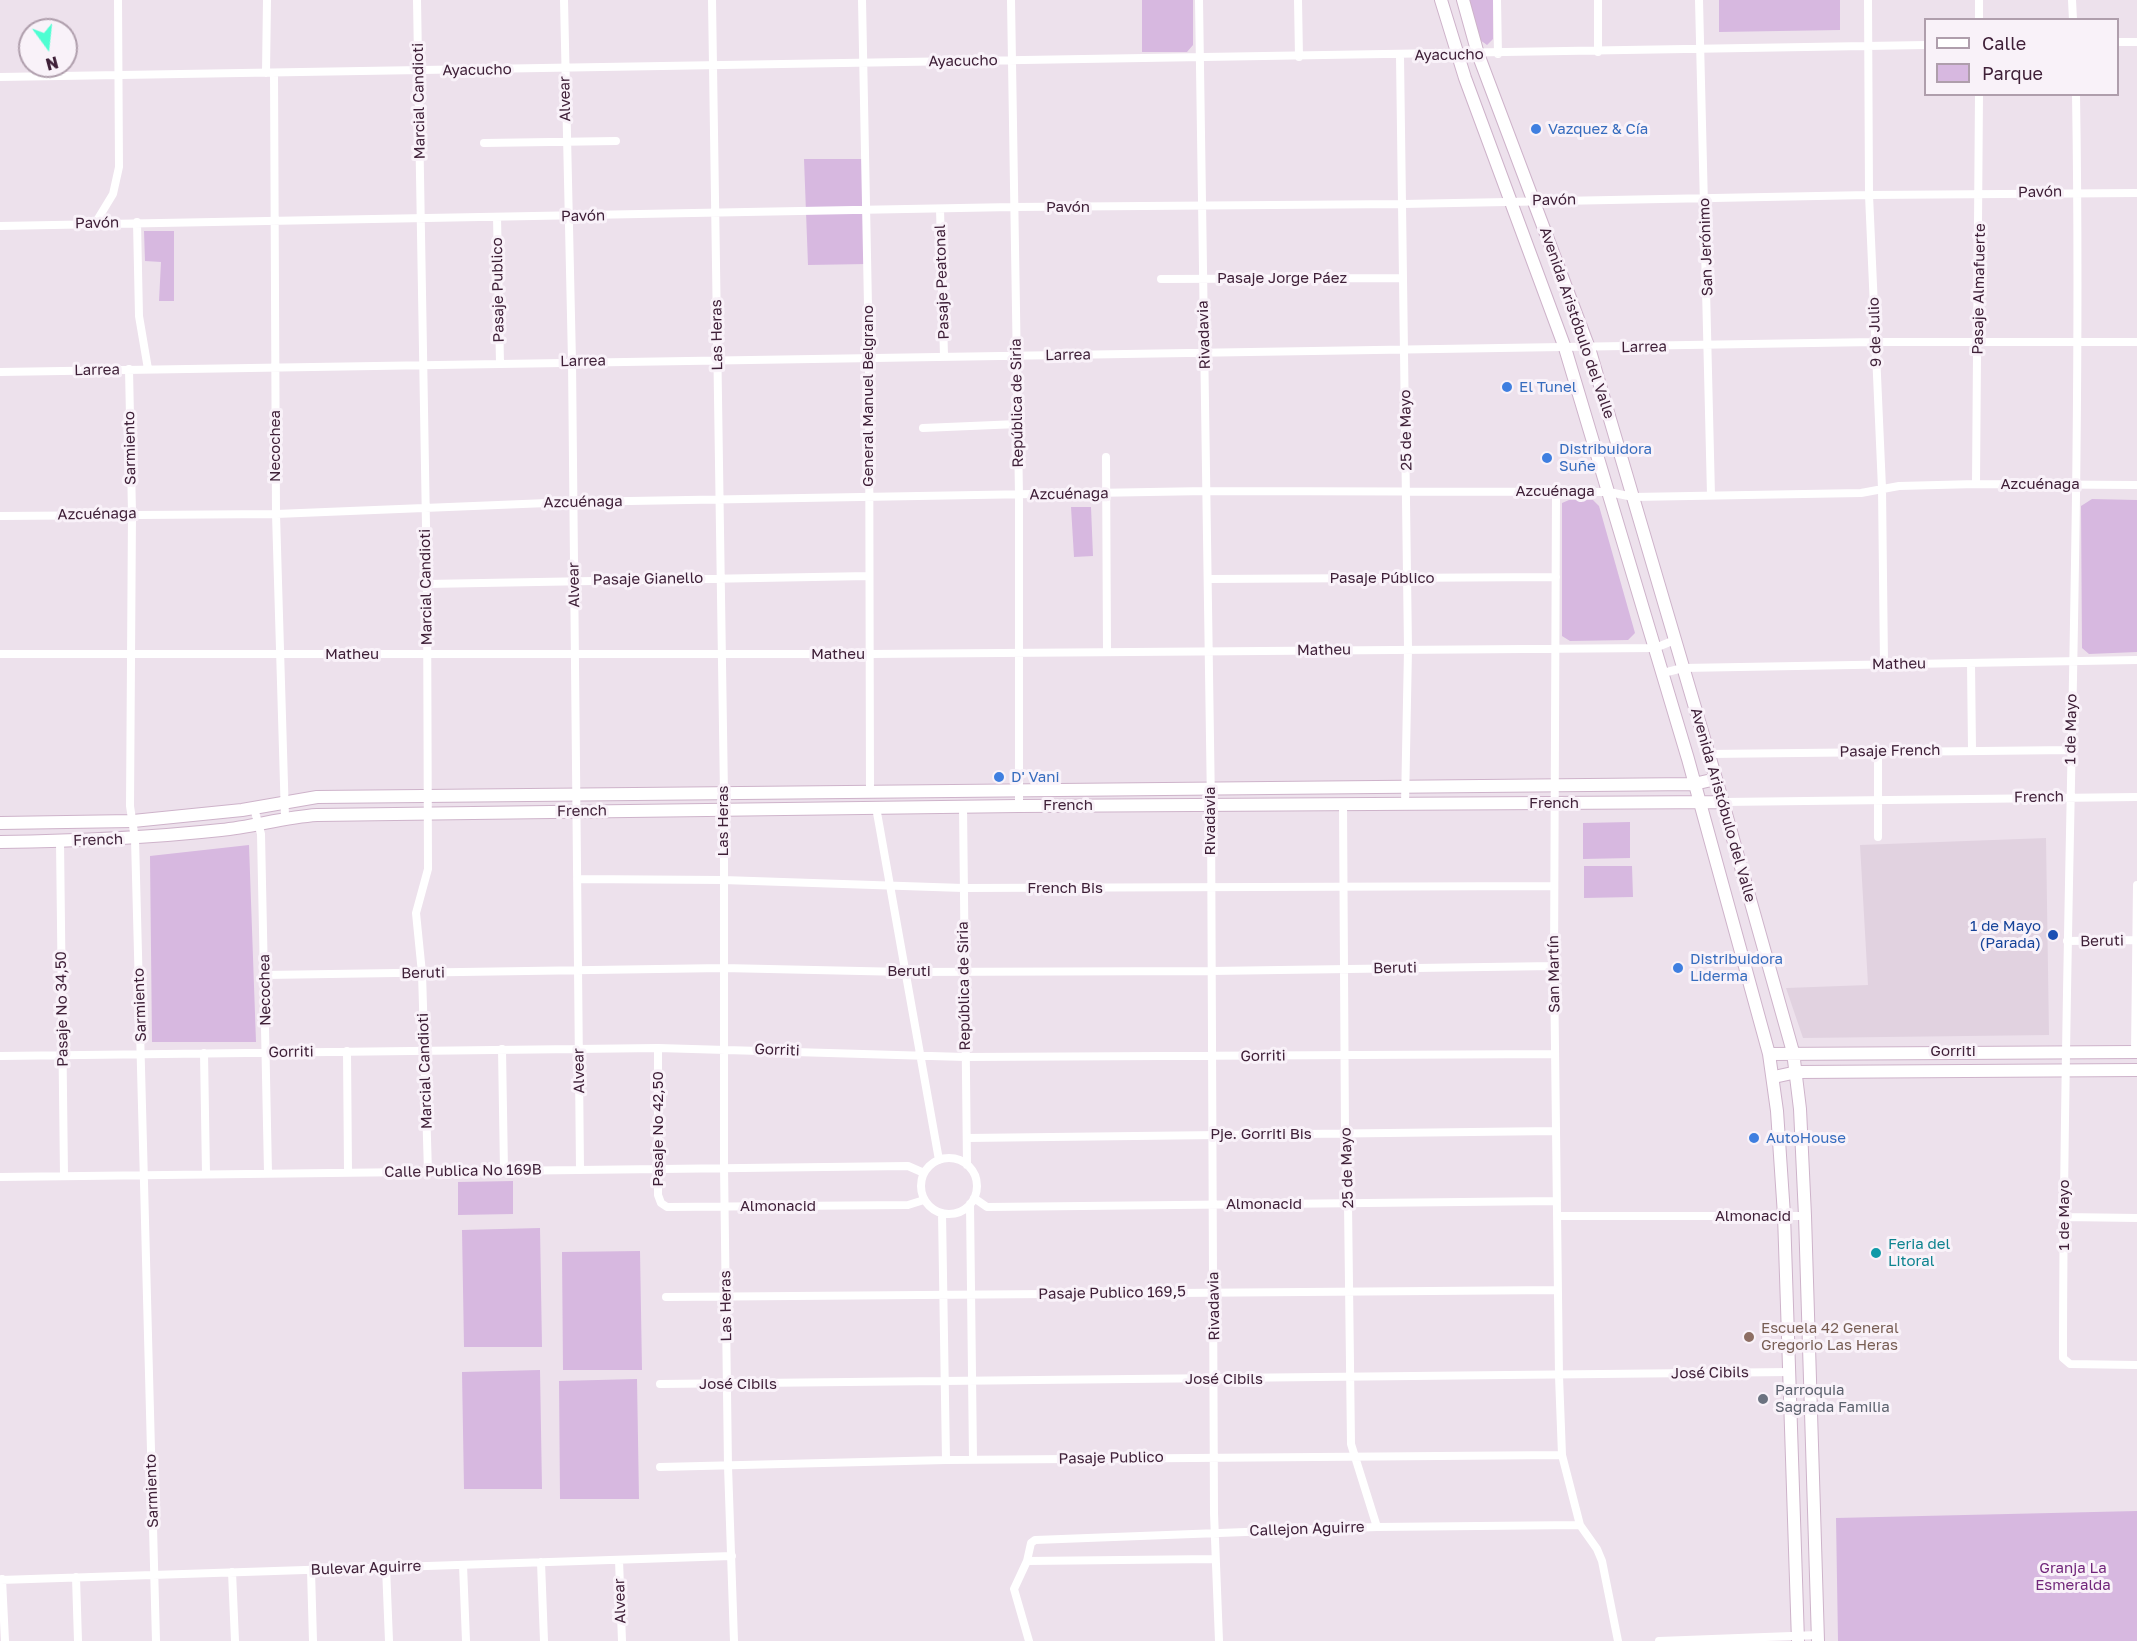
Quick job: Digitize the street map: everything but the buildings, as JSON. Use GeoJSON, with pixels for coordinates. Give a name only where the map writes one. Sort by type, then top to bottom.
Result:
{"type":"FeatureCollection","features":[{"type":"Feature","properties":{"kind":"main road","name":"Avenida Aristóbulo del Valle"},"geometry":{"type":"LineString","coordinates":[[1441,0],[1457,54],[1565,348],[1655,648],[1769,1054],[1774,1077],[1784,1215],[1798,1638]]}},
{"type":"Feature","properties":{"kind":"main road","name":"Avenida Aristóbulo del Valle"},"geometry":{"type":"LineString","coordinates":[[1463,0],[1478,54],[1589,348],[1723,802],[1797,1072],[1805,1215],[1818,1638]]}},
{"type":"Feature","properties":{"kind":"main road","name":"French"},"geometry":{"type":"LineString","coordinates":[[0,823],[133,821],[254,808],[283,801],[317,797],[1555,786],[1694,784],[1716,780]]}},
{"type":"Feature","properties":{"kind":"main road","name":"French"},"geometry":{"type":"LineString","coordinates":[[0,842],[135,839],[225,830],[285,818],[426,813],[963,806],[1699,804],[1723,802]]}},
{"type":"Feature","properties":{"kind":"main road","name":"Gorriti"},"geometry":{"type":"LineString","coordinates":[[1769,1054],[1792,1052],[2136,1052]]}},
{"type":"Feature","properties":{"kind":"main road","name":"Gorriti"},"geometry":{"type":"LineString","coordinates":[[1774,1077],[1797,1072],[2137,1070]]}},
{"type":"Feature","properties":{"kind":"street"},"geometry":{"type":"LineString","coordinates":[[96,222],[113,194],[117,180],[118,0]]}},
{"type":"Feature","properties":{"kind":"street","name":"Necochea"},"geometry":{"type":"LineString","coordinates":[[267,0],[274,222],[278,654],[285,818]]}},
{"type":"Feature","properties":{"kind":"street","name":"Marcial Candioti"},"geometry":{"type":"LineString","coordinates":[[417,0],[427,584],[427,878],[416,913],[422,973],[428,1172]]}},
{"type":"Feature","properties":{"kind":"street","name":"Alvear"},"geometry":{"type":"LineString","coordinates":[[564,0],[572,361],[580,1169]]}},
{"type":"Feature","properties":{"kind":"street","name":"Las Heras"},"geometry":{"type":"LineString","coordinates":[[711,0],[724,794],[724,1206],[728,1466],[734,1641]]}},
{"type":"Feature","properties":{"kind":"street","name":"General Manuel Belgrano"},"geometry":{"type":"LineString","coordinates":[[862,0],[869,357],[870,793]]}},
{"type":"Feature","properties":{"kind":"street","name":"República de Siria"},"geometry":{"type":"LineString","coordinates":[[1011,0],[1019,495],[1019,806]]}},
{"type":"Feature","properties":{"kind":"street","name":"Rivadavia"},"geometry":{"type":"LineString","coordinates":[[1199,0],[1211,805],[1210,1057],[1215,1559],[1219,1641]]}},
{"type":"Feature","properties":{"kind":"street"},"geometry":{"type":"LineString","coordinates":[[1298,0],[1299,57]]}},
{"type":"Feature","properties":{"kind":"street"},"geometry":{"type":"LineString","coordinates":[[1497,0],[1498,54]]}},
{"type":"Feature","properties":{"kind":"street"},"geometry":{"type":"LineString","coordinates":[[1598,0],[1598,52]]}},
{"type":"Feature","properties":{"kind":"street","name":"San Jerónimo"},"geometry":{"type":"LineString","coordinates":[[1699,0],[1711,495]]}},
{"type":"Feature","properties":{"kind":"street","name":"9 de Julio"},"geometry":{"type":"LineString","coordinates":[[1868,0],[1869,195],[1882,488],[1884,664]]}},
{"type":"Feature","properties":{"kind":"street"},"geometry":{"type":"LineString","coordinates":[[1979,0],[1979,18]]}},
{"type":"Feature","properties":{"kind":"street"},"geometry":{"type":"LineString","coordinates":[[2072,0],[2073,18]]}},
{"type":"Feature","properties":{"kind":"street"},"geometry":{"type":"LineString","coordinates":[[2119,42],[2137,42]]}},
{"type":"Feature","properties":{"kind":"street","name":"Ayacucho"},"geometry":{"type":"LineString","coordinates":[[0,77],[1701,51],[1924,45]]}},
{"type":"Feature","properties":{"kind":"street","name":"25 de Mayo"},"geometry":{"type":"LineString","coordinates":[[1400,56],[1408,578],[1404,805]]}},
{"type":"Feature","properties":{"kind":"street","name":"Pasaje Almafuerte"},"geometry":{"type":"LineString","coordinates":[[1976,484],[1979,96]]}},
{"type":"Feature","properties":{"kind":"street","name":"1 de Mayo"},"geometry":{"type":"LineString","coordinates":[[2076,96],[2079,341],[2074,484],[2063,1358],[2066,1362],[2137,1365]]}},
{"type":"Feature","properties":{"kind":"street"},"geometry":{"type":"LineString","coordinates":[[484,143],[616,141]]}},
{"type":"Feature","properties":{"kind":"street","name":"Pavón"},"geometry":{"type":"LineString","coordinates":[[0,225],[96,222],[421,220],[1013,207],[1201,207],[1980,193],[2137,193]]}},
{"type":"Feature","properties":{"kind":"street","name":"Pasaje Peatonal"},"geometry":{"type":"LineString","coordinates":[[940,209],[944,356]]}},
{"type":"Feature","properties":{"kind":"street","name":"Pasaje Publico"},"geometry":{"type":"LineString","coordinates":[[497,217],[500,363]]}},
{"type":"Feature","properties":{"kind":"street"},"geometry":{"type":"LineString","coordinates":[[137,222],[139,316],[148,369]]}},
{"type":"Feature","properties":{"kind":"street","name":"Pasaje Jorge Páez"},"geometry":{"type":"LineString","coordinates":[[1161,279],[1403,278]]}},
{"type":"Feature","properties":{"kind":"street","name":"Larrea"},"geometry":{"type":"LineString","coordinates":[[0,372],[1977,340],[2137,342]]}},
{"type":"Feature","properties":{"kind":"street","name":"Sarmiento"},"geometry":{"type":"LineString","coordinates":[[129,369],[133,821],[156,1641]]}},
{"type":"Feature","properties":{"kind":"street"},"geometry":{"type":"LineString","coordinates":[[923,428],[1018,424]]}},
{"type":"Feature","properties":{"kind":"street"},"geometry":{"type":"LineString","coordinates":[[1106,458],[1107,651]]}},
{"type":"Feature","properties":{"kind":"street","name":"Azcuénaga"},"geometry":{"type":"LineString","coordinates":[[0,516],[132,513],[276,514],[425,506],[572,502],[1207,491],[1609,492],[1633,497],[1861,493],[1882,488],[1976,484],[2137,485]]}},
{"type":"Feature","properties":{"kind":"street","name":"San Martín"},"geometry":{"type":"LineString","coordinates":[[1556,492],[1553,886],[1559,1376],[1562,1455],[1580,1525]]}},
{"type":"Feature","properties":{"kind":"street","name":"Pasaje Gianello"},"geometry":{"type":"LineString","coordinates":[[427,584],[869,576]]}},
{"type":"Feature","properties":{"kind":"street","name":"Pasaje Público"},"geometry":{"type":"LineString","coordinates":[[1208,579],[1556,578]]}},
{"type":"Feature","properties":{"kind":"street","name":"Matheu"},"geometry":{"type":"LineString","coordinates":[[0,654],[721,655],[1655,648],[1675,640]]}},
{"type":"Feature","properties":{"kind":"street","name":"Matheu"},"geometry":{"type":"LineString","coordinates":[[1662,673],[1683,668],[2137,660]]}},
{"type":"Feature","properties":{"kind":"street"},"geometry":{"type":"LineString","coordinates":[[1971,663],[1972,750]]}},
{"type":"Feature","properties":{"kind":"street","name":"Pasaje French"},"geometry":{"type":"LineString","coordinates":[[1709,754],[2071,750]]}},
{"type":"Feature","properties":{"kind":"street"},"geometry":{"type":"LineString","coordinates":[[1878,751],[1878,837]]}},
{"type":"Feature","properties":{"kind":"street","name":"French"},"geometry":{"type":"LineString","coordinates":[[1723,802],[2137,797]]}},
{"type":"Feature","properties":{"kind":"street","name":"25 de Mayo"},"geometry":{"type":"LineString","coordinates":[[1343,805],[1345,1134],[1351,1444],[1377,1527]]}},
{"type":"Feature","properties":{"kind":"street","name":"República de Siria"},"geometry":{"type":"LineString","coordinates":[[963,806],[966,1165]]}},
{"type":"Feature","properties":{"kind":"street"},"geometry":{"type":"LineString","coordinates":[[876,807],[939,1160]]}},
{"type":"Feature","properties":{"kind":"street","name":"Necochea"},"geometry":{"type":"LineString","coordinates":[[254,808],[259,822],[265,975],[268,1173]]}},
{"type":"Feature","properties":{"kind":"street","name":"Pasaje No 34,50"},"geometry":{"type":"LineString","coordinates":[[60,841],[64,1176]]}},
{"type":"Feature","properties":{"kind":"street","name":"French Bis"},"geometry":{"type":"LineString","coordinates":[[577,879],[723,880],[963,888],[1553,886]]}},
{"type":"Feature","properties":{"kind":"street"},"geometry":{"type":"LineString","coordinates":[[2136,1052],[2137,885]]}},
{"type":"Feature","properties":{"kind":"street","name":"Beruti"},"geometry":{"type":"LineString","coordinates":[[2067,941],[2137,940]]}},
{"type":"Feature","properties":{"kind":"street","name":"Beruti"},"geometry":{"type":"LineString","coordinates":[[265,975],[723,968],[964,972],[1554,966]]}},
{"type":"Feature","properties":{"kind":"street"},"geometry":{"type":"LineString","coordinates":[[502,1048],[504,1171]]}},
{"type":"Feature","properties":{"kind":"street","name":"Gorriti"},"geometry":{"type":"LineString","coordinates":[[0,1056],[502,1048],[724,1048],[965,1057],[1555,1054]]}},
{"type":"Feature","properties":{"kind":"street","name":"Pasaje No 42,50"},"geometry":{"type":"LineString","coordinates":[[658,1048],[658,1195],[661,1203],[667,1207]]}},
{"type":"Feature","properties":{"kind":"street"},"geometry":{"type":"LineString","coordinates":[[347,1051],[348,1173]]}},
{"type":"Feature","properties":{"kind":"street"},"geometry":{"type":"LineString","coordinates":[[204,1053],[206,1174]]}},
{"type":"Feature","properties":{"kind":"street","name":"Pje. Gorriti Bis"},"geometry":{"type":"LineString","coordinates":[[967,1138],[1556,1131]]}},
{"type":"Feature","properties":{"kind":"street"},"geometry":{"type":"LineString","coordinates":[[972,1201],[958,1212],[942,1213],[934,1210],[924,1200],[921,1182],[924,1173],[939,1160],[953,1159],[966,1165],[976,1180],[972,1201],[973,1460]]}},
{"type":"Feature","properties":{"kind":"street","name":"Calle Publica No 169B"},"geometry":{"type":"LineString","coordinates":[[0,1177],[724,1166],[908,1166],[924,1173]]}},
{"type":"Feature","properties":{"kind":"street","name":"Almonacid"},"geometry":{"type":"LineString","coordinates":[[667,1207],[908,1205],[924,1200]]}},
{"type":"Feature","properties":{"kind":"street","name":"Almonacid"},"geometry":{"type":"LineString","coordinates":[[972,1201],[987,1207],[1557,1201]]}},
{"type":"Feature","properties":{"kind":"street"},"geometry":{"type":"LineString","coordinates":[[942,1213],[946,1460]]}},
{"type":"Feature","properties":{"kind":"street","name":"Almonacid"},"geometry":{"type":"LineString","coordinates":[[1557,1216],[1805,1215]]}},
{"type":"Feature","properties":{"kind":"street"},"geometry":{"type":"LineString","coordinates":[[2064,1217],[2137,1218]]}},
{"type":"Feature","properties":{"kind":"street","name":"Pasaje Publico 169,5"},"geometry":{"type":"LineString","coordinates":[[666,1297],[1558,1290]]}},
{"type":"Feature","properties":{"kind":"street","name":"José Cibils"},"geometry":{"type":"LineString","coordinates":[[660,1384],[1789,1372]]}},
{"type":"Feature","properties":{"kind":"street","name":"Pasaje Publico"},"geometry":{"type":"LineString","coordinates":[[660,1467],[946,1460],[1562,1455]]}},
{"type":"Feature","properties":{"kind":"street"},"geometry":{"type":"LineString","coordinates":[[1580,1525],[1597,1549],[1602,1561],[1618,1641]]}},
{"type":"Feature","properties":{"kind":"street","name":"Callejon Aguirre"},"geometry":{"type":"LineString","coordinates":[[1027,1561],[1031,1543],[1035,1540],[1377,1527],[1580,1525]]}},
{"type":"Feature","properties":{"kind":"street","name":"Bulevar Aguirre"},"geometry":{"type":"LineString","coordinates":[[1,1580],[732,1556]]}},
{"type":"Feature","properties":{"kind":"street"},"geometry":{"type":"LineString","coordinates":[[1029,1641],[1014,1589],[1027,1561],[1215,1559]]}},
{"type":"Feature","properties":{"kind":"street","name":"Alvear"},"geometry":{"type":"LineString","coordinates":[[619,1560],[622,1641]]}},
{"type":"Feature","properties":{"kind":"street"},"geometry":{"type":"LineString","coordinates":[[541,1562],[544,1641]]}},
{"type":"Feature","properties":{"kind":"street"},"geometry":{"type":"LineString","coordinates":[[463,1565],[465,1641]]}},
{"type":"Feature","properties":{"kind":"street"},"geometry":{"type":"LineString","coordinates":[[386,1567],[389,1641]]}},
{"type":"Feature","properties":{"kind":"street"},"geometry":{"type":"LineString","coordinates":[[311,1570],[313,1641]]}},
{"type":"Feature","properties":{"kind":"street"},"geometry":{"type":"LineString","coordinates":[[232,1572],[235,1641]]}},
{"type":"Feature","properties":{"kind":"street"},"geometry":{"type":"LineString","coordinates":[[76,1577],[78,1641]]}},
{"type":"Feature","properties":{"kind":"street"},"geometry":{"type":"LineString","coordinates":[[1,1580],[5,1641]]}},
{"type":"Feature","properties":{"kind":"street"},"geometry":{"type":"LineString","coordinates":[[1659,1641],[1818,1638]]}},
{"type":"Feature","properties":{"kind":"shaded area"},"geometry":{"type":"Polygon","coordinates":[[[2046,838],[2049,1035],[1803,1038],[1786,988],[1868,985],[1860,845],[2046,838]]]}},
{"type":"Feature","properties":{"kind":"green space"},"geometry":{"type":"Polygon","coordinates":[[[1142,0],[1193,0],[1193,45],[1187,52],[1142,52],[1142,0]]]}},
{"type":"Feature","properties":{"kind":"green space"},"geometry":{"type":"Polygon","coordinates":[[[1469,0],[1493,0],[1493,39],[1487,45],[1480,40],[1469,0]]]}},
{"type":"Feature","properties":{"kind":"green space"},"geometry":{"type":"Polygon","coordinates":[[[1719,0],[1840,0],[1840,30],[1719,32],[1719,0]]]}},
{"type":"Feature","properties":{"kind":"green space"},"geometry":{"type":"Polygon","coordinates":[[[804,159],[865,159],[867,264],[808,265],[804,159]]]}},
{"type":"Feature","properties":{"kind":"green space"},"geometry":{"type":"Polygon","coordinates":[[[144,231],[174,231],[174,301],[159,301],[161,262],[145,261],[144,231]]]}},
{"type":"Feature","properties":{"kind":"green space"},"geometry":{"type":"Polygon","coordinates":[[[2092,499],[2137,500],[2137,652],[2089,654],[2082,648],[2081,506],[2092,499]]]}},
{"type":"Feature","properties":{"kind":"green space"},"geometry":{"type":"Polygon","coordinates":[[[1569,500],[1593,500],[1599,506],[1635,633],[1628,640],[1570,641],[1562,636],[1562,503],[1569,500]]]}},
{"type":"Feature","properties":{"kind":"green space"},"geometry":{"type":"Polygon","coordinates":[[[1071,507],[1091,507],[1093,556],[1074,557],[1071,507]]]}},
{"type":"Feature","properties":{"kind":"green space"},"geometry":{"type":"Polygon","coordinates":[[[1630,822],[1630,858],[1583,859],[1583,823],[1630,822]]]}},
{"type":"Feature","properties":{"kind":"green space"},"geometry":{"type":"Polygon","coordinates":[[[249,845],[256,1042],[152,1042],[150,856],[249,845]]]}},
{"type":"Feature","properties":{"kind":"green space"},"geometry":{"type":"Polygon","coordinates":[[[1584,866],[1632,866],[1633,897],[1584,898],[1584,866]]]}},
{"type":"Feature","properties":{"kind":"green space"},"geometry":{"type":"Polygon","coordinates":[[[513,1181],[513,1214],[458,1215],[458,1182],[513,1181]]]}},
{"type":"Feature","properties":{"kind":"green space"},"geometry":{"type":"Polygon","coordinates":[[[540,1228],[542,1347],[464,1347],[462,1230],[540,1228]]]}},
{"type":"Feature","properties":{"kind":"green space"},"geometry":{"type":"Polygon","coordinates":[[[640,1251],[642,1370],[563,1370],[562,1252],[640,1251]]]}},
{"type":"Feature","properties":{"kind":"green space"},"geometry":{"type":"Polygon","coordinates":[[[540,1370],[542,1489],[464,1489],[462,1372],[540,1370]]]}},
{"type":"Feature","properties":{"kind":"green space"},"geometry":{"type":"Polygon","coordinates":[[[637,1379],[639,1499],[560,1499],[559,1381],[637,1379]]]}},
{"type":"Feature","properties":{"kind":"green space","name":"Granja La Esmeralda"},"geometry":{"type":"Polygon","coordinates":[[[2137,1511],[2137,1641],[1838,1641],[1836,1518],[2137,1511]]]}},
{"type":"Feature","properties":{"kind":"place","name":"Vazquez & Cía"},"geometry":{"type":"Point","coordinates":[1536,129]}},
{"type":"Feature","properties":{"kind":"place","name":"El Tunel"},"geometry":{"type":"Point","coordinates":[1507,387]}},
{"type":"Feature","properties":{"kind":"place","name":"Distribuidora Suñe"},"geometry":{"type":"Point","coordinates":[1547,458]}},
{"type":"Feature","properties":{"kind":"place","name":"D' Vani"},"geometry":{"type":"Point","coordinates":[999,777]}},
{"type":"Feature","properties":{"kind":"place","name":"1 de Mayo (Parada)"},"geometry":{"type":"Point","coordinates":[2053,935]}},
{"type":"Feature","properties":{"kind":"place","name":"Distribuidora Liderma"},"geometry":{"type":"Point","coordinates":[1678,968]}},
{"type":"Feature","properties":{"kind":"place","name":"AutoHouse"},"geometry":{"type":"Point","coordinates":[1754,1138]}},
{"type":"Feature","properties":{"kind":"place","name":"Feria del Litoral"},"geometry":{"type":"Point","coordinates":[1876,1253]}},
{"type":"Feature","properties":{"kind":"place","name":"Escuela 42 General Gregorio Las Heras"},"geometry":{"type":"Point","coordinates":[1749,1337]}},
{"type":"Feature","properties":{"kind":"place","name":"Parroquia Sagrada Familia"},"geometry":{"type":"Point","coordinates":[1763,1399]}}]}
